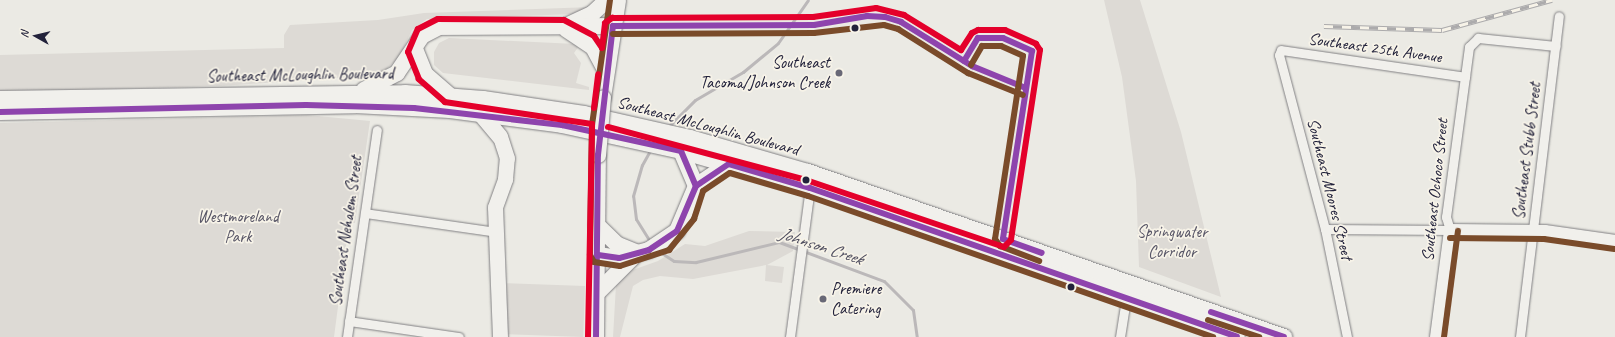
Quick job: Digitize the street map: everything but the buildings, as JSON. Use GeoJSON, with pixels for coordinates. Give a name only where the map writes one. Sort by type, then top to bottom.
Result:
{"type":"FeatureCollection","features":[{"type":"Feature","properties":{"kind":"highway"},"geometry":{"type":"LineString","coordinates":[[562,28],[610,5]]}},
{"type":"Feature","properties":{"kind":"highway"},"geometry":{"type":"LineString","coordinates":[[358,92],[397,73],[415,49],[422,36],[439,27],[562,28],[614,26]]}},
{"type":"Feature","properties":{"kind":"highway"},"geometry":{"type":"LineString","coordinates":[[562,28],[589,42],[606,71]]}},
{"type":"Feature","properties":{"kind":"highway"},"geometry":{"type":"LineString","coordinates":[[415,49],[425,74],[449,95]]}},
{"type":"Feature","properties":{"kind":"highway","name":"Southeast McLoughlin Boulevard"},"geometry":{"type":"LineString","coordinates":[[0,99],[358,92],[449,95],[550,108],[647,135],[815,174],[1284,337]]}},
{"type":"Feature","properties":{"kind":"highway","name":"Southeast McLoughlin Boulevard"},"geometry":{"type":"LineString","coordinates":[[0,112],[320,105],[480,113],[647,135]]}},
{"type":"Feature","properties":{"kind":"highway"},"geometry":{"type":"LineString","coordinates":[[480,113],[500,137]]}},
{"type":"Feature","properties":{"kind":"highway"},"geometry":{"type":"LineString","coordinates":[[686,144],[696,186]]}},
{"type":"Feature","properties":{"kind":"highway","name":"Southeast McLoughlin Boulevard"},"geometry":{"type":"LineString","coordinates":[[686,144],[729,164],[810,188],[1237,337]]}},
{"type":"Feature","properties":{"kind":"highway"},"geometry":{"type":"LineString","coordinates":[[598,255],[619,258],[660,246],[677,231],[696,186],[729,164]]}},
{"type":"Feature","properties":{"kind":"highway"},"geometry":{"type":"LineString","coordinates":[[597,225],[618,245],[638,253]]}},
{"type":"Feature","properties":{"kind":"highway"},"geometry":{"type":"LineString","coordinates":[[598,292],[616,270],[638,253]]}},
{"type":"Feature","properties":{"kind":"main road"},"geometry":{"type":"LineString","coordinates":[[596,337],[598,292],[598,155],[606,71],[614,26],[610,5]]}},
{"type":"Feature","properties":{"kind":"main road"},"geometry":{"type":"LineString","coordinates":[[500,137],[507,170],[495,207],[500,337]]}},
{"type":"Feature","properties":{"kind":"street","name":"Southeast Stubb Street"},"geometry":{"type":"LineString","coordinates":[[1520,337],[1559,16]]}},
{"type":"Feature","properties":{"kind":"street","name":"Southeast Ochoco Street"},"geometry":{"type":"LineString","coordinates":[[1436,337],[1450,230],[1446,217],[1469,47],[1478,38],[1556,46]]}},
{"type":"Feature","properties":{"kind":"street","name":"Southeast 25th Avenue"},"geometry":{"type":"LineString","coordinates":[[1281,50],[1464,77]]}},
{"type":"Feature","properties":{"kind":"street","name":"Southeast Moores Street"},"geometry":{"type":"LineString","coordinates":[[1281,50],[1279,55],[1325,229],[1347,337]]}},
{"type":"Feature","properties":{"kind":"street","name":"Southeast Nehalem Street"},"geometry":{"type":"LineString","coordinates":[[347,337],[377,130]]}},
{"type":"Feature","properties":{"kind":"street"},"geometry":{"type":"LineString","coordinates":[[790,337],[810,188]]}},
{"type":"Feature","properties":{"kind":"street"},"geometry":{"type":"LineString","coordinates":[[365,213],[497,232]]}},
{"type":"Feature","properties":{"kind":"street"},"geometry":{"type":"LineString","coordinates":[[1325,229],[1532,230],[1615,241]]}},
{"type":"Feature","properties":{"kind":"street"},"geometry":{"type":"LineString","coordinates":[[1120,337],[1126,299]]}},
{"type":"Feature","properties":{"kind":"street"},"geometry":{"type":"LineString","coordinates":[[349,321],[459,337]]}},
{"type":"Feature","properties":{"kind":"green space","name":"Springwater Corridor"},"geometry":{"type":"Polygon","coordinates":[[[1104,0],[1140,0],[1181,132],[1221,297],[1139,267],[1136,181],[1122,77],[1104,0]]]}},
{"type":"Feature","properties":{"kind":"green space"},"geometry":{"type":"Polygon","coordinates":[[[592,7],[578,14],[427,19],[412,30],[399,57],[380,75],[220,86],[0,92],[0,55],[284,48],[284,35],[290,25],[378,20],[424,13],[592,7]]]}},
{"type":"Feature","properties":{"kind":"green space"},"geometry":{"type":"Polygon","coordinates":[[[449,38],[576,44],[579,46],[574,53],[581,63],[576,83],[589,87],[589,90],[443,73],[434,65],[434,52],[439,43],[449,38]]]}},
{"type":"Feature","properties":{"kind":"green space","name":"Westmoreland Park"},"geometry":{"type":"Polygon","coordinates":[[[307,115],[370,121],[355,223],[349,223],[334,337],[0,337],[0,123],[307,115]]]}},
{"type":"Feature","properties":{"kind":"green space"},"geometry":{"type":"Polygon","coordinates":[[[749,231],[795,232],[793,251],[767,265],[784,267],[782,283],[765,281],[766,265],[693,279],[660,276],[643,280],[633,286],[620,337],[613,337],[616,285],[627,272],[658,261],[685,244],[705,246],[749,231]]]}},
{"type":"Feature","properties":{"kind":"green space"},"geometry":{"type":"Polygon","coordinates":[[[507,283],[585,286],[583,337],[505,334],[507,283]]]}},
{"type":"Feature","properties":{"kind":"waterway","name":"Johnson Creek"},"geometry":{"type":"LineString","coordinates":[[668,127],[695,100],[743,72],[778,43],[808,0]]}},
{"type":"Feature","properties":{"kind":"waterway","name":"Johnson Creek"},"geometry":{"type":"LineString","coordinates":[[651,149],[642,165],[633,196],[636,219],[651,243]]}},
{"type":"Feature","properties":{"kind":"waterway","name":"Johnson Creek"},"geometry":{"type":"LineString","coordinates":[[657,250],[674,261],[696,262],[779,242],[884,281],[913,310],[917,337]]}},
{"type":"Feature","properties":{"kind":"railway"},"geometry":{"type":"LineString","coordinates":[[1324,26],[1442,30],[1552,0]]}},
{"type":"Feature","properties":{"kind":"transit line"},"geometry":{"type":"LineString","coordinates":[[610,0],[592,125],[590,255],[594,262],[620,266],[669,250],[694,219],[703,191],[730,173],[808,196],[1213,337]]}},
{"type":"Feature","properties":{"kind":"transit line"},"geometry":{"type":"LineString","coordinates":[[588,337],[592,124],[445,102],[419,79],[408,52],[418,29],[438,19],[564,20],[594,36],[602,48],[605,23],[612,18],[813,17],[876,8],[904,15],[961,50],[972,33],[978,30],[1005,30],[1036,44],[1040,50],[1011,240],[1004,247],[806,180],[608,127]]}},
{"type":"Feature","properties":{"kind":"transit line"},"geometry":{"type":"LineString","coordinates":[[613,26],[814,25],[867,16],[885,17],[901,22],[972,66],[1026,88]]}},
{"type":"Feature","properties":{"kind":"transit line"},"geometry":{"type":"LineString","coordinates":[[613,34],[814,33],[884,25],[898,29],[968,73],[1023,95]]}},
{"type":"Feature","properties":{"kind":"transit line"},"geometry":{"type":"LineString","coordinates":[[596,337],[598,155],[613,26]]}},
{"type":"Feature","properties":{"kind":"transit line"},"geometry":{"type":"LineString","coordinates":[[964,61],[978,38],[1003,38],[1032,51],[1003,239],[1042,253]]}},
{"type":"Feature","properties":{"kind":"transit line"},"geometry":{"type":"LineString","coordinates":[[971,65],[982,46],[1001,46],[1023,56],[995,239],[1000,246],[1039,261]]}},
{"type":"Feature","properties":{"kind":"transit line"},"geometry":{"type":"LineString","coordinates":[[594,108],[598,74]]}},
{"type":"Feature","properties":{"kind":"transit line"},"geometry":{"type":"LineString","coordinates":[[0,112],[306,105],[414,108],[562,125],[681,151],[696,186],[677,231],[649,250],[619,258],[598,255]]}},
{"type":"Feature","properties":{"kind":"transit line"},"geometry":{"type":"LineString","coordinates":[[696,186],[729,164],[810,188],[1237,337]]}},
{"type":"Feature","properties":{"kind":"transit line"},"geometry":{"type":"LineString","coordinates":[[1444,337],[1458,231]]}},
{"type":"Feature","properties":{"kind":"transit line"},"geometry":{"type":"LineString","coordinates":[[1450,238],[1544,239],[1614,249]]}},
{"type":"Feature","properties":{"kind":"transit line"},"geometry":{"type":"LineString","coordinates":[[1211,312],[1284,337]]}},
{"type":"Feature","properties":{"kind":"transit line"},"geometry":{"type":"LineString","coordinates":[[1208,320],[1259,337]]}},
{"type":"Feature","properties":{"kind":"place","name":"Southeast Tacoma/Johnson Creek"},"geometry":{"type":"Point","coordinates":[839,73]}},
{"type":"Feature","properties":{"kind":"place","name":"Premiere Catering"},"geometry":{"type":"Point","coordinates":[823,299]}}]}
